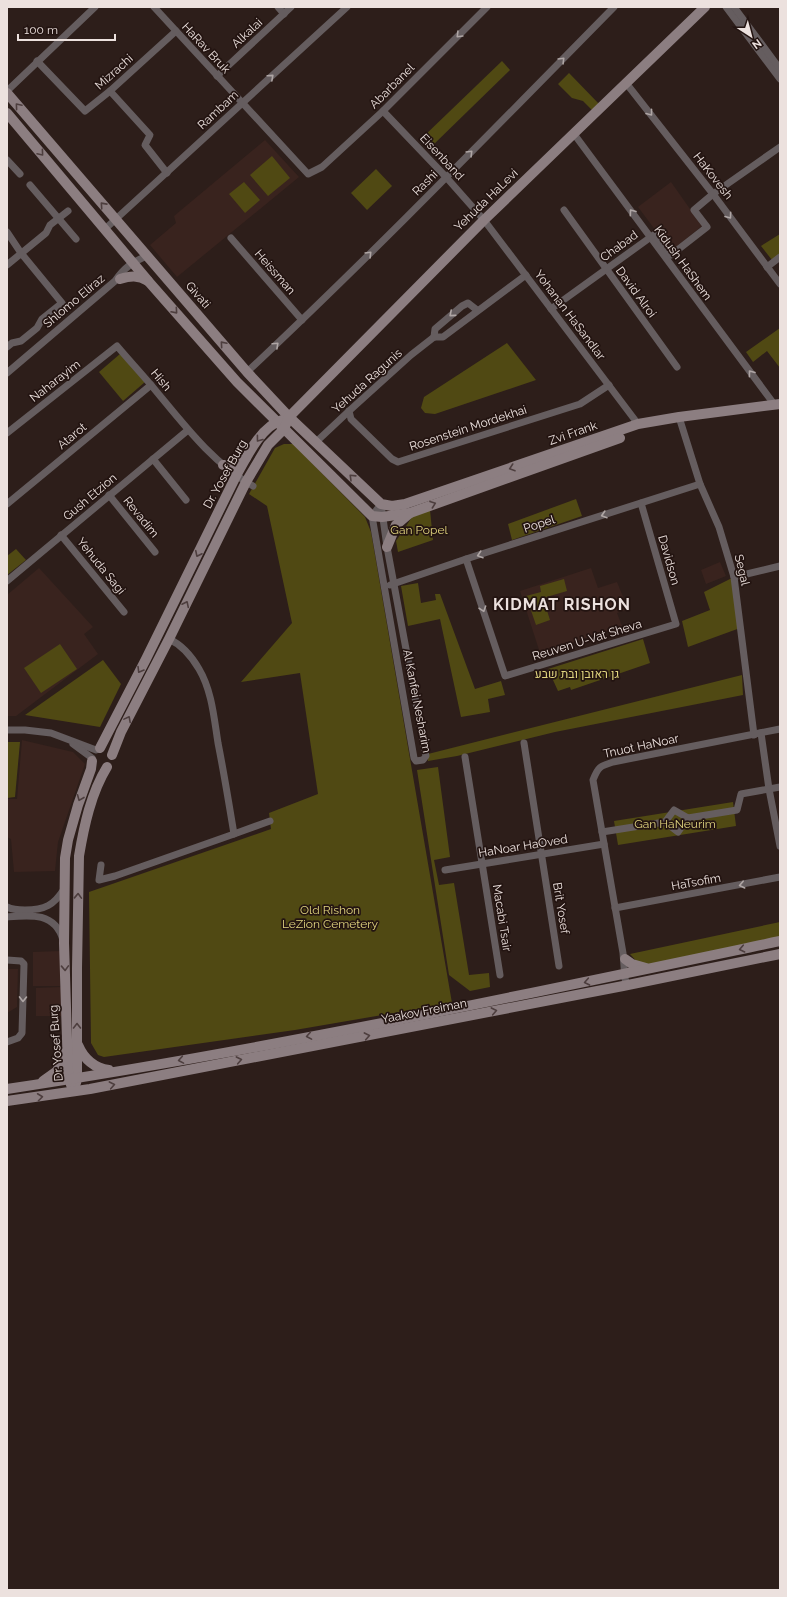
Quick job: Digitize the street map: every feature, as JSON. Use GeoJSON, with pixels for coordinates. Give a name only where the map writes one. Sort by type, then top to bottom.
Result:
{"type":"FeatureCollection","features":[{"type":"Feature","properties":{"kind":"street"},"geometry":{"type":"LineString","coordinates":[[7,92],[37,61],[95,7]]}},
{"type":"Feature","properties":{"kind":"street","name":"HaRav Bruk"},"geometry":{"type":"LineString","coordinates":[[154,7],[308,174]]}},
{"type":"Feature","properties":{"kind":"street"},"geometry":{"type":"LineString","coordinates":[[278,7],[284,14]]}},
{"type":"Feature","properties":{"kind":"street","name":"Alkalai"},"geometry":{"type":"LineString","coordinates":[[217,76],[291,7]]}},
{"type":"Feature","properties":{"kind":"street","name":"Rambam"},"geometry":{"type":"LineString","coordinates":[[105,229],[347,7]]}},
{"type":"Feature","properties":{"kind":"street","name":"Abarbanel"},"geometry":{"type":"LineString","coordinates":[[308,174],[322,167],[383,111],[487,7]]}},
{"type":"Feature","properties":{"kind":"street","name":"Rashi"},"geometry":{"type":"LineString","coordinates":[[247,372],[302,320],[446,177],[614,7]]}},
{"type":"Feature","properties":{"kind":"street","name":"Yehuda HaLevi"},"geometry":{"type":"LineString","coordinates":[[289,417],[484,220],[706,7]]}},
{"type":"Feature","properties":{"kind":"street"},"geometry":{"type":"LineString","coordinates":[[726,7],[780,79]]}},
{"type":"Feature","properties":{"kind":"street"},"geometry":{"type":"LineString","coordinates":[[734,7],[780,69]]}},
{"type":"Feature","properties":{"kind":"street","name":"Mizrachi"},"geometry":{"type":"LineString","coordinates":[[37,61],[85,111],[110,91],[176,31]]}},
{"type":"Feature","properties":{"kind":"street","name":"HaKovesh"},"geometry":{"type":"LineString","coordinates":[[626,83],[713,194],[780,284]]}},
{"type":"Feature","properties":{"kind":"street"},"geometry":{"type":"LineString","coordinates":[[110,91],[150,135],[145,146],[167,173]]}},
{"type":"Feature","properties":{"kind":"street","name":"Givati"},"geometry":{"type":"LineString","coordinates":[[7,92],[247,372],[289,417],[381,504]]}},
{"type":"Feature","properties":{"kind":"street","name":"Eisenband"},"geometry":{"type":"LineString","coordinates":[[383,111],[446,177],[484,220]]}},
{"type":"Feature","properties":{"kind":"street"},"geometry":{"type":"LineString","coordinates":[[7,113],[237,382],[276,422],[377,517]]}},
{"type":"Feature","properties":{"kind":"street","name":"Kidush HaShem"},"geometry":{"type":"LineString","coordinates":[[574,134],[650,238],[778,406]]}},
{"type":"Feature","properties":{"kind":"street","name":"Chabad"},"geometry":{"type":"LineString","coordinates":[[551,309],[655,234],[671,255],[707,227],[694,210],[713,194],[780,147]]}},
{"type":"Feature","properties":{"kind":"street"},"geometry":{"type":"LineString","coordinates":[[7,160],[20,174]]}},
{"type":"Feature","properties":{"kind":"street"},"geometry":{"type":"LineString","coordinates":[[30,186],[76,239]]}},
{"type":"Feature","properties":{"kind":"street","name":"David Alroi"},"geometry":{"type":"LineString","coordinates":[[564,210],[676,367]]}},
{"type":"Feature","properties":{"kind":"street"},"geometry":{"type":"LineString","coordinates":[[7,265],[46,233],[50,226],[68,211]]}},
{"type":"Feature","properties":{"kind":"street","name":"Yohanan HaSandlar"},"geometry":{"type":"LineString","coordinates":[[484,220],[638,424]]}},
{"type":"Feature","properties":{"kind":"street"},"geometry":{"type":"LineString","coordinates":[[7,232],[21,253],[62,303],[42,319],[37,328],[21,341],[12,343],[7,347]]}},
{"type":"Feature","properties":{"kind":"street","name":"Heissman"},"geometry":{"type":"LineString","coordinates":[[231,238],[302,320]]}},
{"type":"Feature","properties":{"kind":"street","name":"Shlomo Eliraz"},"geometry":{"type":"LineString","coordinates":[[7,373],[117,280],[121,272],[147,256]]}},
{"type":"Feature","properties":{"kind":"street"},"geometry":{"type":"LineString","coordinates":[[767,267],[780,257]]}},
{"type":"Feature","properties":{"kind":"street","name":"Yehuda Ragunis"},"geometry":{"type":"LineString","coordinates":[[316,442],[349,411],[434,337],[443,337],[477,310],[526,275]]}},
{"type":"Feature","properties":{"kind":"street"},"geometry":{"type":"LineString","coordinates":[[117,280],[135,276],[142,277],[150,282]]}},
{"type":"Feature","properties":{"kind":"street","name":"Yehuda Ragunis"},"geometry":{"type":"LineString","coordinates":[[434,337],[435,329],[462,306],[468,304],[477,310]]}},
{"type":"Feature","properties":{"kind":"street","name":"Hish"},"geometry":{"type":"LineString","coordinates":[[117,346],[188,430],[223,465],[236,476],[250,484]]}},
{"type":"Feature","properties":{"kind":"street","name":"Naharayim"},"geometry":{"type":"LineString","coordinates":[[7,433],[117,346]]}},
{"type":"Feature","properties":{"kind":"street","name":"Atarot"},"geometry":{"type":"LineString","coordinates":[[7,504],[151,385]]}},
{"type":"Feature","properties":{"kind":"street","name":"Rosenstein Mordekhai"},"geometry":{"type":"LineString","coordinates":[[349,411],[351,419],[392,459],[398,462],[580,404],[609,385]]}},
{"type":"Feature","properties":{"kind":"street","name":"Zvi Frank"},"geometry":{"type":"LineString","coordinates":[[381,504],[392,506],[405,504],[638,424],[679,420],[778,406]]}},
{"type":"Feature","properties":{"kind":"street","name":"Dr. Yosef Burg"},"geometry":{"type":"LineString","coordinates":[[73,1092],[72,1041],[64,942],[64,888],[65,858],[68,840],[78,805],[95,754],[146,659],[236,476],[261,436],[276,422],[289,417]]}},
{"type":"Feature","properties":{"kind":"street","name":"Dr. Yosef Burg"},"geometry":{"type":"LineString","coordinates":[[112,755],[121,732],[250,484],[268,445],[284,429],[289,417]]}},
{"type":"Feature","properties":{"kind":"street","name":"Zvi Frank"},"geometry":{"type":"LineString","coordinates":[[377,517],[410,513],[650,427],[679,420]]}},
{"type":"Feature","properties":{"kind":"street","name":"Segal"},"geometry":{"type":"LineString","coordinates":[[679,420],[700,484],[718,527],[734,577],[757,734],[780,846]]}},
{"type":"Feature","properties":{"kind":"street","name":"Gush Etzion"},"geometry":{"type":"LineString","coordinates":[[7,580],[188,430]]}},
{"type":"Feature","properties":{"kind":"street"},"geometry":{"type":"LineString","coordinates":[[268,445],[286,439],[296,440]]}},
{"type":"Feature","properties":{"kind":"street"},"geometry":{"type":"LineString","coordinates":[[153,458],[186,500]]}},
{"type":"Feature","properties":{"kind":"street"},"geometry":{"type":"LineString","coordinates":[[223,465],[236,465],[246,458]]}},
{"type":"Feature","properties":{"kind":"street","name":"Popel"},"geometry":{"type":"LineString","coordinates":[[385,587],[466,559],[700,484]]}},
{"type":"Feature","properties":{"kind":"street","name":"Revadim"},"geometry":{"type":"LineString","coordinates":[[109,495],[155,552]]}},
{"type":"Feature","properties":{"kind":"street","name":"Davidson"},"geometry":{"type":"LineString","coordinates":[[641,503],[676,624]]}},
{"type":"Feature","properties":{"kind":"street","name":"Al Kanfei Nesharim"},"geometry":{"type":"LineString","coordinates":[[377,517],[387,547],[426,756],[424,760],[416,761],[414,758],[385,587],[377,517],[381,504]]}},
{"type":"Feature","properties":{"kind":"street"},"geometry":{"type":"LineString","coordinates":[[387,547],[396,525],[410,513]]}},
{"type":"Feature","properties":{"kind":"street","name":"Yehuda Sagi"},"geometry":{"type":"LineString","coordinates":[[61,535],[124,612]]}},
{"type":"Feature","properties":{"kind":"street","name":"Reuven U-Vat Sheva"},"geometry":{"type":"LineString","coordinates":[[466,559],[505,676],[676,624]]}},
{"type":"Feature","properties":{"kind":"street"},"geometry":{"type":"LineString","coordinates":[[734,577],[780,566]]}},
{"type":"Feature","properties":{"kind":"street"},"geometry":{"type":"LineString","coordinates":[[169,639],[178,644],[188,654],[199,669],[207,688],[215,723],[234,834]]}},
{"type":"Feature","properties":{"kind":"street","name":"Tnuot HaNoar"},"geometry":{"type":"LineString","coordinates":[[628,984],[593,780],[600,766],[612,762],[780,729]]}},
{"type":"Feature","properties":{"kind":"street"},"geometry":{"type":"LineString","coordinates":[[7,730],[25,730],[51,733],[95,754]]}},
{"type":"Feature","properties":{"kind":"street","name":"Brit Yosef"},"geometry":{"type":"LineString","coordinates":[[524,743],[559,966]]}},
{"type":"Feature","properties":{"kind":"street"},"geometry":{"type":"LineString","coordinates":[[106,748],[112,755],[112,762],[107,767],[98,768],[95,754],[106,748]]}},
{"type":"Feature","properties":{"kind":"street","name":"Macabi Tsair"},"geometry":{"type":"LineString","coordinates":[[465,757],[500,975]]}},
{"type":"Feature","properties":{"kind":"street","name":"Dr. Yosef Burg"},"geometry":{"type":"LineString","coordinates":[[72,1041],[79,856],[94,793],[107,767]]}},
{"type":"Feature","properties":{"kind":"street"},"geometry":{"type":"LineString","coordinates":[[602,832],[665,822],[674,810],[688,818],[737,810],[742,794],[780,787]]}},
{"type":"Feature","properties":{"kind":"street"},"geometry":{"type":"LineString","coordinates":[[665,822],[678,832],[688,818]]}},
{"type":"Feature","properties":{"kind":"street"},"geometry":{"type":"LineString","coordinates":[[101,865],[99,880],[109,878],[270,821]]}},
{"type":"Feature","properties":{"kind":"street","name":"HaNoar HaOved"},"geometry":{"type":"LineString","coordinates":[[445,870],[604,844]]}},
{"type":"Feature","properties":{"kind":"street","name":"HaTsofim"},"geometry":{"type":"LineString","coordinates":[[615,908],[780,877]]}},
{"type":"Feature","properties":{"kind":"street"},"geometry":{"type":"LineString","coordinates":[[7,907],[15,910],[39,910],[59,897],[64,888]]}},
{"type":"Feature","properties":{"kind":"street"},"geometry":{"type":"LineString","coordinates":[[7,917],[41,916],[46,918],[57,927],[64,942]]}},
{"type":"Feature","properties":{"kind":"street","name":"Yaakov Freiman"},"geometry":{"type":"LineString","coordinates":[[31,1085],[375,1025],[780,941]]}},
{"type":"Feature","properties":{"kind":"street","name":"Yaakov Freiman"},"geometry":{"type":"LineString","coordinates":[[7,1101],[73,1092],[779,954]]}},
{"type":"Feature","properties":{"kind":"street"},"geometry":{"type":"LineString","coordinates":[[609,977],[617,971],[624,957],[632,964],[650,968]]}},
{"type":"Feature","properties":{"kind":"street"},"geometry":{"type":"LineString","coordinates":[[7,960],[21,960],[24,964],[22,1033],[18,1038],[7,1042]]}},
{"type":"Feature","properties":{"kind":"street"},"geometry":{"type":"LineString","coordinates":[[7,1089],[44,1081],[57,1071],[72,1041],[84,1056],[93,1064],[103,1069],[117,1071]]}},
{"type":"Feature","properties":{"kind":"shaded area"},"geometry":{"type":"Polygon","coordinates":[[[265,140],[299,177],[177,277],[150,245],[176,223],[174,216],[265,140]]]}},
{"type":"Feature","properties":{"kind":"shaded area"},"geometry":{"type":"Polygon","coordinates":[[[671,182],[702,226],[671,251],[638,207],[671,182]]]}},
{"type":"Feature","properties":{"kind":"shaded area"},"geometry":{"type":"Polygon","coordinates":[[[720,562],[726,576],[706,584],[701,570],[720,562]]]}},
{"type":"Feature","properties":{"kind":"shaded area"},"geometry":{"type":"Polygon","coordinates":[[[39,568],[93,627],[84,634],[98,654],[16,716],[7,716],[7,595],[39,568]]]}},
{"type":"Feature","properties":{"kind":"shaded area"},"geometry":{"type":"Polygon","coordinates":[[[591,568],[598,588],[617,582],[628,609],[617,613],[622,626],[540,653],[520,591],[591,568]]]}},
{"type":"Feature","properties":{"kind":"shaded area"},"geometry":{"type":"Polygon","coordinates":[[[22,740],[73,752],[85,764],[58,842],[55,871],[14,872],[11,839],[7,837],[7,799],[17,799],[22,740]]]}},
{"type":"Feature","properties":{"kind":"shaded area"},"geometry":{"type":"Polygon","coordinates":[[[60,951],[60,986],[33,986],[33,952],[60,951]]]}},
{"type":"Feature","properties":{"kind":"shaded area"},"geometry":{"type":"Polygon","coordinates":[[[7,969],[18,969],[17,1007],[7,1013],[7,969]]]}},
{"type":"Feature","properties":{"kind":"shaded area"},"geometry":{"type":"Polygon","coordinates":[[[61,987],[61,1016],[36,1016],[36,988],[61,987]]]}},
{"type":"Feature","properties":{"kind":"green space"},"geometry":{"type":"Polygon","coordinates":[[[502,61],[510,70],[431,147],[422,138],[502,61]]]}},
{"type":"Feature","properties":{"kind":"green space"},"geometry":{"type":"Polygon","coordinates":[[[569,73],[600,105],[593,111],[583,101],[572,98],[558,84],[569,73]]]}},
{"type":"Feature","properties":{"kind":"green space"},"geometry":{"type":"Polygon","coordinates":[[[272,156],[290,178],[268,196],[250,175],[272,156]]]}},
{"type":"Feature","properties":{"kind":"green space"},"geometry":{"type":"Polygon","coordinates":[[[376,169],[392,186],[367,210],[351,193],[376,169]]]}},
{"type":"Feature","properties":{"kind":"green space"},"geometry":{"type":"Polygon","coordinates":[[[244,182],[260,200],[245,213],[229,194],[244,182]]]}},
{"type":"Feature","properties":{"kind":"green space"},"geometry":{"type":"Polygon","coordinates":[[[780,234],[780,254],[772,260],[761,246],[780,234]]]}},
{"type":"Feature","properties":{"kind":"green space"},"geometry":{"type":"Polygon","coordinates":[[[780,328],[780,368],[767,351],[753,362],[746,352],[780,328]]]}},
{"type":"Feature","properties":{"kind":"green space"},"geometry":{"type":"Polygon","coordinates":[[[507,343],[536,380],[435,414],[425,413],[421,408],[424,397],[507,343]]]}},
{"type":"Feature","properties":{"kind":"green space"},"geometry":{"type":"Polygon","coordinates":[[[120,354],[145,382],[123,401],[99,372],[120,354]]]}},
{"type":"Feature","properties":{"kind":"green space","name":"Old Rishon LeZion Cemetery"},"geometry":{"type":"Polygon","coordinates":[[[284,444],[293,444],[365,517],[371,532],[452,1003],[295,1030],[104,1057],[98,1055],[91,1043],[89,892],[271,829],[269,813],[318,794],[300,673],[241,682],[292,623],[267,506],[249,494],[275,448],[284,444]]]}},
{"type":"Feature","properties":{"kind":"green space"},"geometry":{"type":"Polygon","coordinates":[[[576,499],[582,516],[512,540],[508,524],[576,499]]]}},
{"type":"Feature","properties":{"kind":"green space","name":"Gan Popel"},"geometry":{"type":"Polygon","coordinates":[[[430,510],[433,540],[398,552],[396,541],[412,517],[430,510]]]}},
{"type":"Feature","properties":{"kind":"green space"},"geometry":{"type":"Polygon","coordinates":[[[16,549],[26,560],[7,575],[7,556],[16,549]]]}},
{"type":"Feature","properties":{"kind":"green space"},"geometry":{"type":"Polygon","coordinates":[[[734,577],[740,628],[688,647],[682,621],[710,610],[704,592],[734,577]]]}},
{"type":"Feature","properties":{"kind":"green space"},"geometry":{"type":"Polygon","coordinates":[[[564,579],[567,591],[543,598],[550,620],[536,625],[526,596],[541,592],[540,586],[564,579]]]}},
{"type":"Feature","properties":{"kind":"green space"},"geometry":{"type":"Polygon","coordinates":[[[418,583],[421,603],[436,600],[435,594],[440,594],[475,689],[501,681],[505,695],[488,699],[490,712],[461,717],[440,619],[408,626],[401,586],[418,583]]]}},
{"type":"Feature","properties":{"kind":"green space","name":"גן ראובן ובת שבע"},"geometry":{"type":"Polygon","coordinates":[[[643,639],[650,663],[571,690],[570,687],[558,691],[548,669],[643,639]]]}},
{"type":"Feature","properties":{"kind":"green space"},"geometry":{"type":"Polygon","coordinates":[[[60,644],[77,669],[41,693],[24,668],[60,644]]]}},
{"type":"Feature","properties":{"kind":"green space"},"geometry":{"type":"Polygon","coordinates":[[[103,660],[121,684],[100,727],[25,715],[103,660]]]}},
{"type":"Feature","properties":{"kind":"green space"},"geometry":{"type":"Polygon","coordinates":[[[742,675],[743,695],[555,732],[457,756],[428,761],[428,754],[742,675]]]}},
{"type":"Feature","properties":{"kind":"green space"},"geometry":{"type":"Polygon","coordinates":[[[7,742],[20,742],[15,797],[7,798],[7,742]]]}},
{"type":"Feature","properties":{"kind":"green space"},"geometry":{"type":"Polygon","coordinates":[[[438,767],[450,857],[434,860],[439,885],[454,883],[469,975],[489,973],[490,987],[470,991],[449,975],[417,770],[438,767]]]}},
{"type":"Feature","properties":{"kind":"green space","name":"Gan HaNeurim"},"geometry":{"type":"Polygon","coordinates":[[[733,802],[736,826],[618,845],[614,821],[733,802]]]}},
{"type":"Feature","properties":{"kind":"green space"},"geometry":{"type":"Polygon","coordinates":[[[780,922],[780,941],[657,967],[638,963],[630,954],[780,922]]]}},
{"type":"Feature","properties":{"kind":"district","name":"KIDMAT RISHON"},"geometry":{"type":"Point","coordinates":[562,604]}}]}
